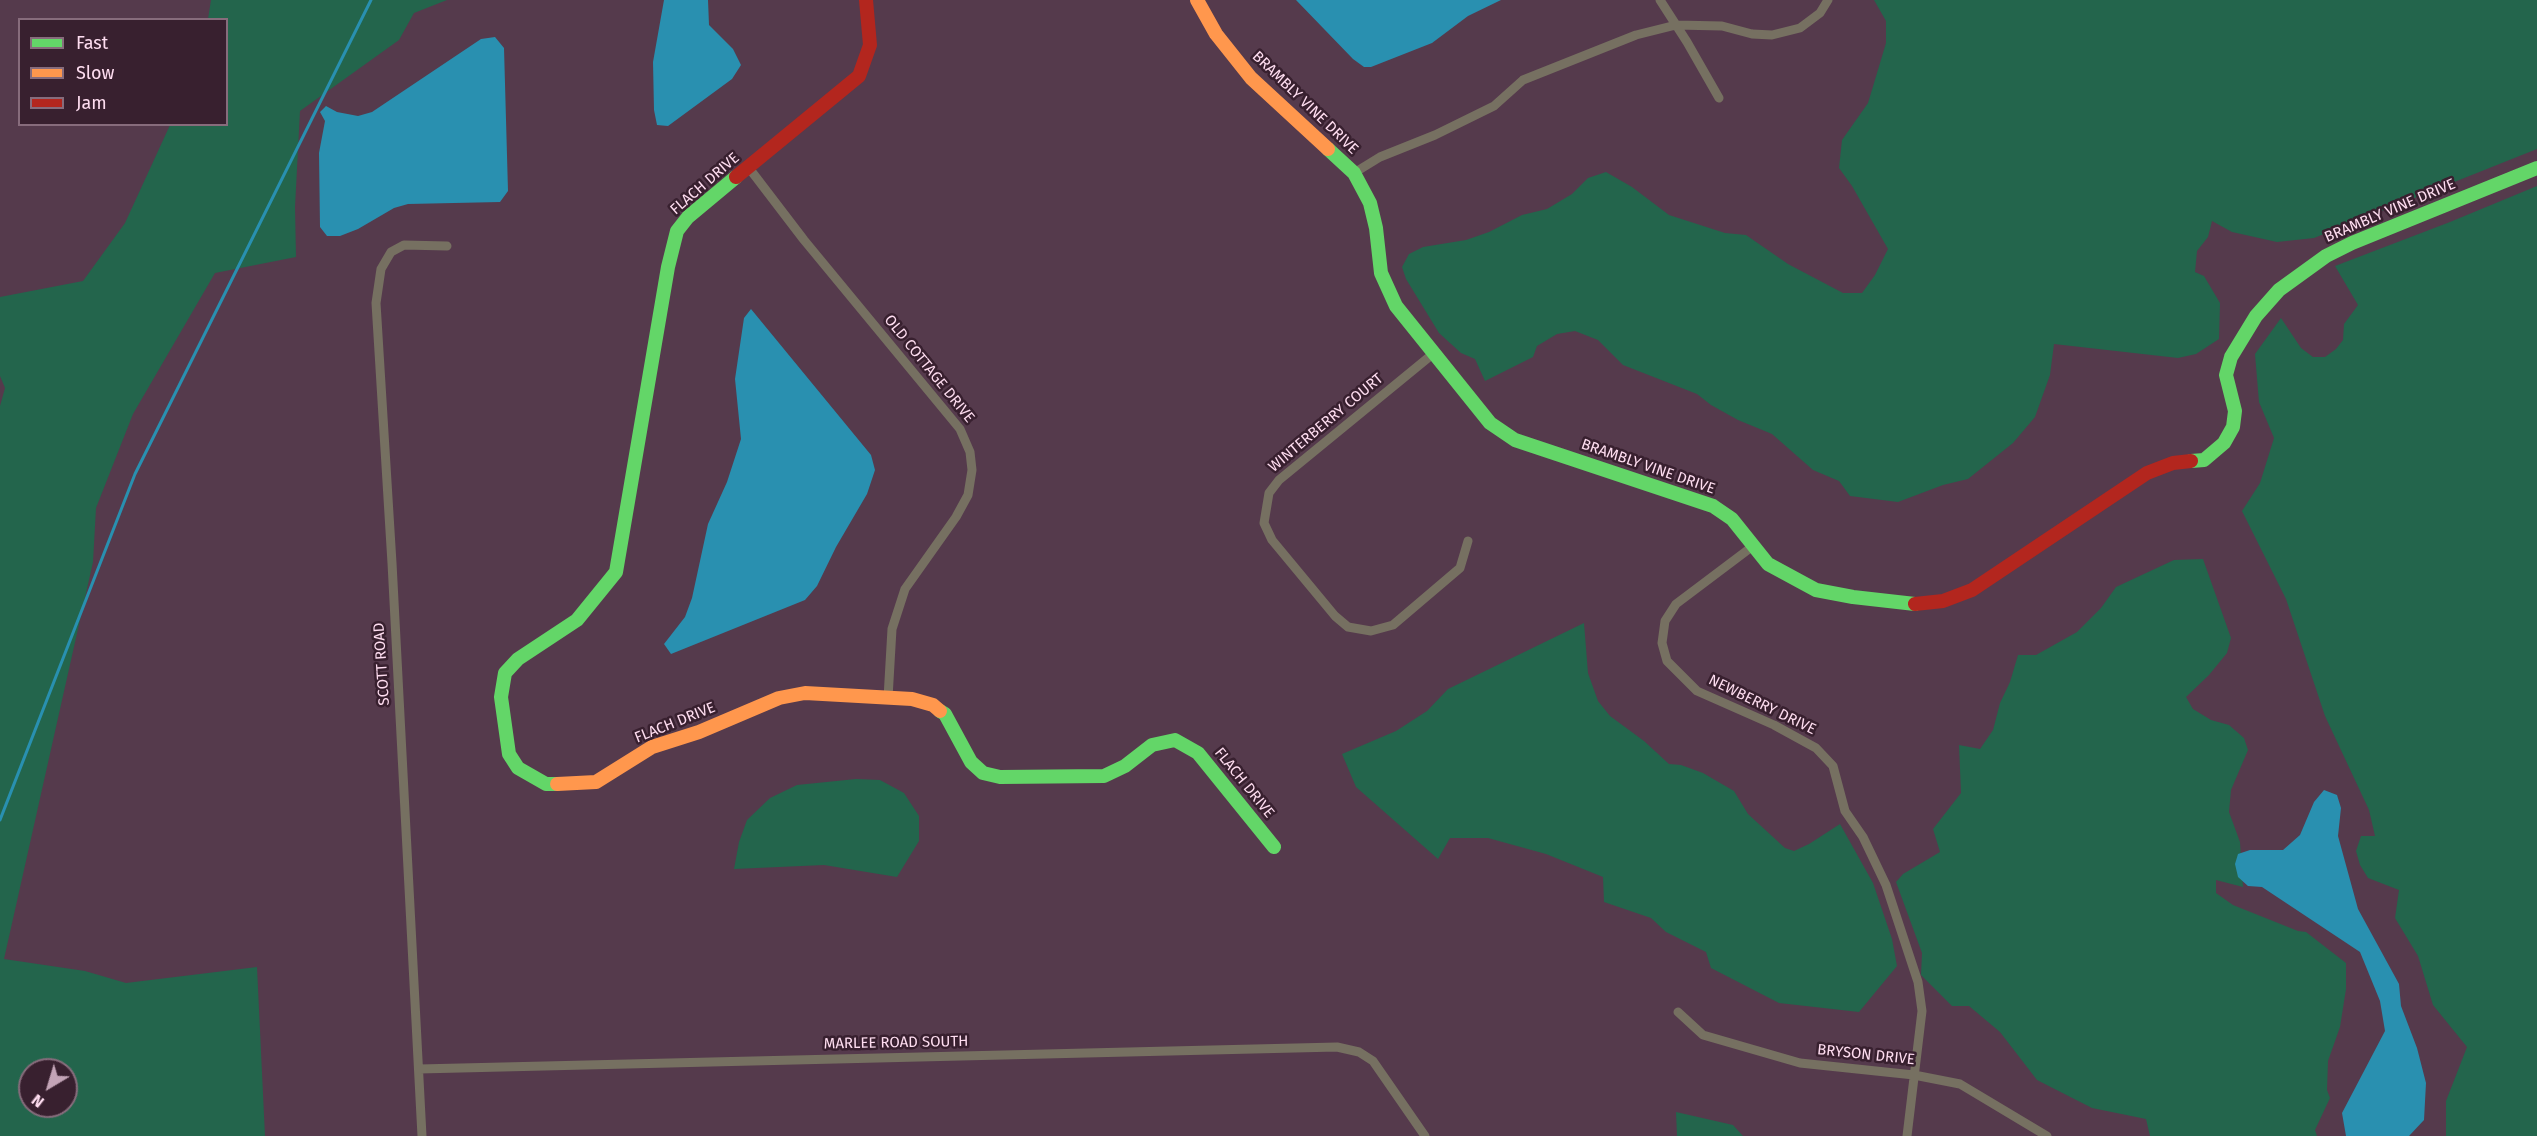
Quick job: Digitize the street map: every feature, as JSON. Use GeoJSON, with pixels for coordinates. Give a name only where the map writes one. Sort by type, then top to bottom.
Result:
{"type":"FeatureCollection","features":[{"type":"Feature","properties":{"kind":"street","name":"FLACH DRIVE"},"geometry":{"type":"LineString","coordinates":[[866,0],[870,45],[860,76],[688,217],[677,231],[668,267],[616,572],[577,620],[518,659],[504,673],[501,697],[509,754],[518,768],[546,784],[596,782],[652,747],[699,732],[779,698],[805,693],[912,699],[933,705],[945,714],[960,747],[971,762],[983,773],[1000,777],[1104,776],[1125,766],[1152,745],[1175,740],[1198,753],[1274,847]]}},
{"type":"Feature","properties":{"kind":"street","name":"BRAMBLY VINE DRIVE"},"geometry":{"type":"LineString","coordinates":[[1197,0],[1216,34],[1251,78],[1354,173],[1370,204],[1376,228],[1381,273],[1396,306],[1490,423],[1515,440],[1713,506],[1732,519],[1768,564],[1816,590],[1913,604],[1943,601],[1972,590],[2147,473],[2173,463],[2204,460],[2224,443],[2233,427],[2235,411],[2226,375],[2231,357],[2256,315],[2279,290],[2304,270],[2352,243],[2537,168]]}},
{"type":"Feature","properties":{"kind":"street"},"geometry":{"type":"LineString","coordinates":[[1660,0],[1719,98]]}},
{"type":"Feature","properties":{"kind":"street"},"geometry":{"type":"LineString","coordinates":[[1354,173],[1380,157],[1435,135],[1494,106],[1523,80],[1616,42],[1676,25],[1722,26],[1752,34],[1772,35],[1800,28],[1820,13],[1828,0]]}},
{"type":"Feature","properties":{"kind":"street","name":"OLD COTTAGE DRIVE"},"geometry":{"type":"LineString","coordinates":[[749,168],[804,240],[960,429],[970,452],[972,470],[968,495],[956,517],[905,589],[892,628],[888,698]]}},
{"type":"Feature","properties":{"kind":"street","name":"SCOTT ROAD"},"geometry":{"type":"LineString","coordinates":[[422,1136],[376,303],[381,269],[391,252],[404,245],[447,246]]}},
{"type":"Feature","properties":{"kind":"street","name":"WINTERBERRY COURT"},"geometry":{"type":"LineString","coordinates":[[1434,353],[1279,480],[1269,493],[1264,523],[1272,540],[1335,616],[1348,627],[1371,631],[1393,625],[1460,568],[1468,541]]}},
{"type":"Feature","properties":{"kind":"street","name":"NEWBERRY DRIVE"},"geometry":{"type":"LineString","coordinates":[[1754,546],[1676,604],[1665,621],[1662,643],[1666,661],[1697,691],[1774,725],[1816,748],[1833,766],[1845,811],[1863,837],[1886,885],[1918,982],[1922,1011],[1907,1136]]}},
{"type":"Feature","properties":{"kind":"street","name":"BRYSON DRIVE"},"geometry":{"type":"LineString","coordinates":[[1678,1012],[1703,1035],[1800,1063],[1914,1075],[1960,1084],[2047,1136]]}},
{"type":"Feature","properties":{"kind":"street","name":"MARLEE ROAD SOUTH"},"geometry":{"type":"LineString","coordinates":[[419,1069],[1337,1047],[1352,1049],[1370,1059],[1382,1071],[1425,1136]]}},
{"type":"Feature","properties":{"kind":"green space"},"geometry":{"type":"Polygon","coordinates":[[[211,0],[447,0],[414,13],[399,40],[300,111],[295,207],[296,257],[215,273],[133,414],[96,508],[93,562],[4,959],[85,971],[126,983],[257,967],[265,1136],[0,1136],[0,406],[5,388],[0,376],[0,297],[83,281],[125,223],[170,126],[228,126],[228,18],[208,18],[211,0]]]}},
{"type":"Feature","properties":{"kind":"green space"},"geometry":{"type":"Polygon","coordinates":[[[1874,0],[2537,0],[2537,149],[2314,238],[2277,242],[2232,232],[2212,221],[2208,237],[2197,251],[2195,272],[2204,276],[2220,303],[2219,339],[2196,354],[2178,358],[2054,344],[2050,375],[2035,417],[2013,443],[1968,479],[1943,485],[1898,502],[1850,496],[1839,481],[1813,470],[1772,434],[1738,420],[1697,394],[1623,365],[1598,340],[1575,331],[1557,334],[1537,346],[1533,357],[1485,381],[1475,359],[1461,353],[1439,333],[1406,279],[1402,267],[1409,254],[1423,247],[1466,240],[1489,232],[1522,215],[1547,209],[1572,194],[1588,178],[1606,172],[1632,187],[1669,215],[1725,233],[1746,235],[1788,264],[1843,293],[1862,293],[1875,275],[1888,249],[1852,186],[1839,168],[1842,140],[1868,103],[1886,43],[1886,21],[1874,0]]]}},
{"type":"Feature","properties":{"kind":"green space"},"geometry":{"type":"Polygon","coordinates":[[[2537,186],[2537,1136],[2446,1136],[2446,1101],[2467,1047],[2433,1005],[2418,956],[2395,918],[2399,890],[2368,878],[2360,865],[2356,851],[2361,836],[2375,836],[2369,810],[2325,716],[2286,599],[2242,511],[2260,483],[2274,438],[2259,402],[2255,354],[2281,318],[2301,348],[2313,357],[2325,357],[2343,340],[2344,324],[2358,305],[2335,266],[2537,186]]]}},
{"type":"Feature","properties":{"kind":"green space"},"geometry":{"type":"Polygon","coordinates":[[[2203,559],[2231,638],[2227,653],[2209,675],[2186,697],[2193,709],[2211,720],[2229,725],[2244,738],[2248,750],[2231,790],[2229,812],[2240,842],[2243,887],[2216,880],[2216,893],[2233,905],[2298,931],[2306,932],[2346,963],[2346,989],[2340,1027],[2328,1061],[2327,1090],[2330,1098],[2315,1130],[2317,1136],[2150,1136],[2146,1119],[2092,1108],[2037,1080],[2000,1032],[1969,1006],[1952,1006],[1921,975],[1922,953],[1896,882],[1903,874],[1940,852],[1933,829],[1961,793],[1959,745],[1980,749],[1993,730],[2000,703],[2010,682],[2018,655],[2036,655],[2077,632],[2101,608],[2116,587],[2174,560],[2203,559]]]}},
{"type":"Feature","properties":{"kind":"green space"},"geometry":{"type":"Polygon","coordinates":[[[1584,623],[1588,673],[1598,701],[1610,716],[1644,741],[1669,764],[1681,765],[1703,773],[1734,791],[1748,814],[1785,848],[1794,851],[1840,824],[1873,883],[1892,939],[1897,966],[1859,1012],[1779,1003],[1711,968],[1706,952],[1666,932],[1651,918],[1604,902],[1603,877],[1546,854],[1488,838],[1450,838],[1438,859],[1356,787],[1342,754],[1396,731],[1427,711],[1448,689],[1584,623]]]}},
{"type":"Feature","properties":{"kind":"green space"},"geometry":{"type":"Polygon","coordinates":[[[856,779],[880,780],[904,793],[919,816],[919,841],[897,877],[824,865],[734,869],[739,842],[747,820],[770,798],[797,785],[856,779]]]}},
{"type":"Feature","properties":{"kind":"green space"},"geometry":{"type":"Polygon","coordinates":[[[1676,1112],[1733,1125],[1743,1136],[1677,1136],[1676,1112]]]}},
{"type":"Feature","properties":{"kind":"water"},"geometry":{"type":"Polygon","coordinates":[[[664,0],[708,0],[709,25],[733,49],[741,65],[732,79],[668,126],[657,125],[654,110],[653,62],[664,0]]]}},
{"type":"Feature","properties":{"kind":"water"},"geometry":{"type":"Polygon","coordinates":[[[1296,0],[1501,0],[1468,16],[1432,43],[1371,67],[1364,67],[1353,59],[1296,0]]]}},
{"type":"Feature","properties":{"kind":"water"},"geometry":{"type":"Polygon","coordinates":[[[495,37],[504,48],[508,191],[500,202],[408,204],[394,208],[358,229],[340,236],[327,236],[320,227],[319,153],[325,121],[320,112],[326,106],[337,112],[358,116],[372,112],[481,39],[495,37]]]}},
{"type":"Feature","properties":{"kind":"water"},"geometry":{"type":"Polygon","coordinates":[[[751,309],[871,455],[875,470],[867,494],[836,547],[817,586],[805,600],[671,654],[664,644],[685,617],[692,598],[708,524],[727,482],[741,439],[735,379],[744,318],[751,309]]]}},
{"type":"Feature","properties":{"kind":"water"},"geometry":{"type":"Polygon","coordinates":[[[2324,790],[2337,795],[2341,808],[2338,836],[2358,909],[2399,984],[2401,1006],[2417,1048],[2426,1083],[2424,1120],[2409,1136],[2346,1136],[2342,1113],[2385,1031],[2380,1001],[2360,952],[2262,887],[2248,886],[2238,877],[2235,864],[2238,854],[2250,850],[2283,850],[2300,835],[2314,802],[2324,790]]]}},
{"type":"Feature","properties":{"kind":"waterway"},"geometry":{"type":"LineString","coordinates":[[0,820],[135,474],[371,0]]}},
{"type":"Feature","properties":{"kind":"traffic: fast"},"geometry":{"type":"LineString","coordinates":[[1328,149],[1354,173],[1370,203],[1376,228],[1381,273],[1396,306],[1490,423],[1515,440],[1713,506],[1732,519],[1768,564],[1816,590],[1915,604]]}},
{"type":"Feature","properties":{"kind":"traffic: fast"},"geometry":{"type":"LineString","coordinates":[[2191,461],[2204,460],[2224,443],[2233,427],[2235,411],[2226,375],[2231,357],[2256,316],[2279,290],[2326,256],[2352,243],[2537,168]]}},
{"type":"Feature","properties":{"kind":"traffic: fast"},"geometry":{"type":"LineString","coordinates":[[557,784],[546,784],[518,768],[509,754],[501,697],[505,673],[518,659],[577,620],[616,572],[668,267],[677,231],[688,217],[736,177]]}},
{"type":"Feature","properties":{"kind":"traffic: fast"},"geometry":{"type":"LineString","coordinates":[[940,711],[945,714],[971,762],[983,773],[1000,777],[1104,776],[1125,766],[1152,745],[1175,740],[1198,753],[1274,847]]}},
{"type":"Feature","properties":{"kind":"traffic: slow"},"geometry":{"type":"LineString","coordinates":[[1197,0],[1216,34],[1251,78],[1328,149]]}},
{"type":"Feature","properties":{"kind":"traffic: slow"},"geometry":{"type":"LineString","coordinates":[[557,784],[596,782],[652,747],[699,732],[779,698],[805,693],[912,699],[933,705],[940,711]]}},
{"type":"Feature","properties":{"kind":"traffic: jam"},"geometry":{"type":"LineString","coordinates":[[736,177],[859,76],[870,45],[866,0]]}},
{"type":"Feature","properties":{"kind":"traffic: jam"},"geometry":{"type":"LineString","coordinates":[[1915,604],[1943,601],[1972,590],[2147,473],[2173,463],[2191,461]]}}]}
